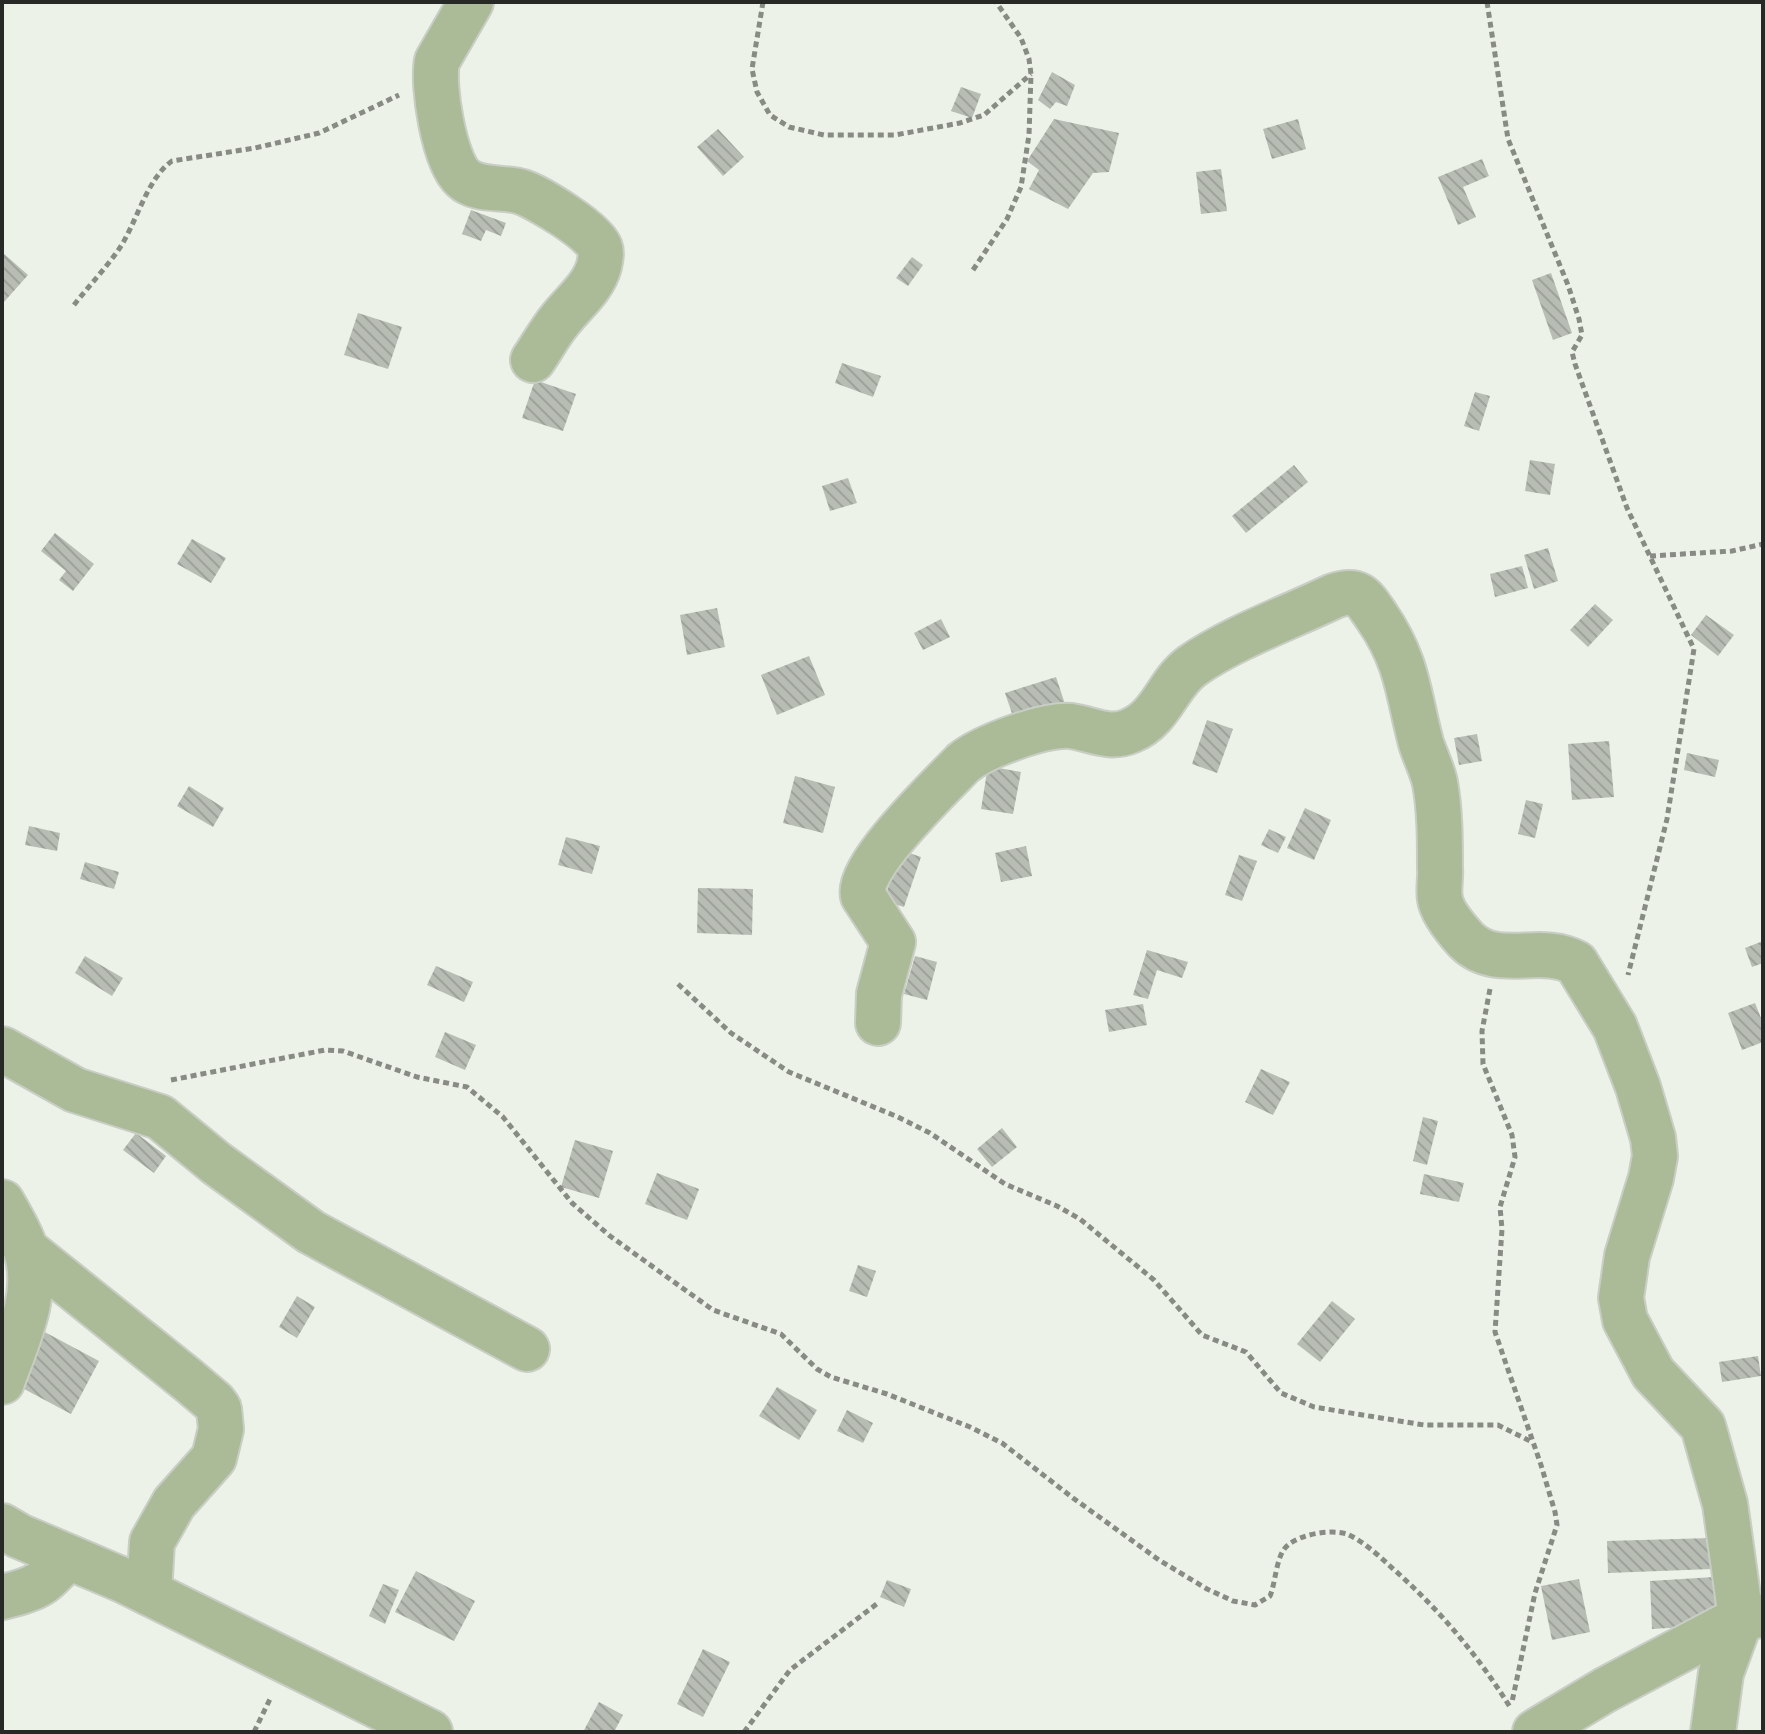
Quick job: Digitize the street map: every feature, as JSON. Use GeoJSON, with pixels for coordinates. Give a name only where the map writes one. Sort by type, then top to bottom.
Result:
{"type":"FeatureCollection","features":[{"type":"Feature","properties":{"kind":"street"},"geometry":{"type":"LineString","coordinates":[[471,2],[437,64],[436,100],[448,145],[463,178],[486,187],[522,192],[582,229],[594,238],[601,249],[594,279],[560,320],[533,360]]}},
{"type":"Feature","properties":{"kind":"street"},"geometry":{"type":"LineString","coordinates":[[878,1023],[879,994],[893,942],[868,904],[861,887],[867,873],[901,828],[972,755],[1002,742],[1054,727],[1070,726],[1117,735],[1131,731],[1161,708],[1183,673],[1199,662],[1255,632],[1347,592],[1365,600],[1390,637],[1404,666],[1421,742],[1435,783],[1440,901],[1448,916],[1467,941],[1500,957],[1543,953],[1568,959],[1581,969],[1615,1027],[1638,1087],[1655,1156],[1627,1256],[1622,1309],[1637,1346],[1653,1373],[1699,1420],[1709,1439],[1752,1617],[1721,1673],[1713,1732]]}},
{"type":"Feature","properties":{"kind":"street"},"geometry":{"type":"LineString","coordinates":[[2,1049],[75,1090],[160,1117],[216,1163],[311,1232],[527,1349]]}},
{"type":"Feature","properties":{"kind":"street"},"geometry":{"type":"LineString","coordinates":[[2,1202],[26,1250],[30,1268],[28,1305],[2,1382]]}},
{"type":"Feature","properties":{"kind":"street"},"geometry":{"type":"LineString","coordinates":[[26,1250],[188,1380],[219,1409],[221,1429],[214,1458],[174,1503],[152,1542],[149,1593]]}},
{"type":"Feature","properties":{"kind":"street"},"geometry":{"type":"LineString","coordinates":[[2,1526],[149,1593],[430,1732]]}},
{"type":"Feature","properties":{"kind":"street"},"geometry":{"type":"LineString","coordinates":[[2,1597],[48,1581],[67,1557]]}},
{"type":"Feature","properties":{"kind":"street"},"geometry":{"type":"LineString","coordinates":[[1517,1720],[1605,1690],[1752,1617]]}},
{"type":"Feature","properties":{"kind":"path"},"geometry":{"type":"LineString","coordinates":[[763,2],[752,69],[757,92],[770,115],[789,127],[824,135],[895,135],[960,123],[984,115],[1031,74]]}},
{"type":"Feature","properties":{"kind":"path"},"geometry":{"type":"LineString","coordinates":[[973,270],[1007,219],[1021,187],[1029,135],[1031,74],[1021,38],[996,2]]}},
{"type":"Feature","properties":{"kind":"path"},"geometry":{"type":"LineString","coordinates":[[1487,2],[1508,139],[1568,285],[1582,335],[1572,352],[1575,364],[1627,508],[1694,649],[1667,819],[1615,1027]]}},
{"type":"Feature","properties":{"kind":"path"},"geometry":{"type":"LineString","coordinates":[[74,305],[118,250],[164,166],[172,161],[255,148],[319,133],[408,91],[437,64]]}},
{"type":"Feature","properties":{"kind":"path"},"geometry":{"type":"LineString","coordinates":[[1650,556],[1732,551],[1763,544]]}},
{"type":"Feature","properties":{"kind":"path"},"geometry":{"type":"LineString","coordinates":[[1478,948],[1490,989],[1482,1031],[1483,1064],[1512,1135],[1515,1150],[1500,1207],[1502,1229],[1495,1332],[1557,1525],[1535,1593],[1517,1720]]}},
{"type":"Feature","properties":{"kind":"path"},"geometry":{"type":"LineString","coordinates":[[678,984],[731,1033],[789,1072],[930,1133],[1005,1184],[1080,1219],[1154,1280],[1202,1335],[1246,1352],[1281,1393],[1314,1407],[1424,1425],[1498,1425],[1532,1442]]}},
{"type":"Feature","properties":{"kind":"path"},"geometry":{"type":"LineString","coordinates":[[163,1081],[325,1050],[343,1051],[417,1077],[467,1087],[503,1117],[572,1203],[610,1236],[713,1310],[781,1334],[817,1369],[831,1377],[914,1405],[1002,1443],[1159,1560],[1207,1589],[1233,1601],[1255,1605],[1270,1596],[1282,1554],[1289,1543],[1321,1533],[1350,1535],[1374,1551],[1430,1602],[1487,1669],[1517,1720]]}},
{"type":"Feature","properties":{"kind":"path"},"geometry":{"type":"LineString","coordinates":[[744,1732],[790,1670],[878,1603]]}},
{"type":"Feature","properties":{"kind":"building"},"geometry":{"type":"Polygon","coordinates":[[[1052,72],[1075,85],[1067,106],[1056,102],[1050,109],[1038,100],[1052,72]]]}},
{"type":"Feature","properties":{"kind":"building"},"geometry":{"type":"Polygon","coordinates":[[[961,87],[981,94],[972,118],[951,111],[961,87]]]}},
{"type":"Feature","properties":{"kind":"building"},"geometry":{"type":"Polygon","coordinates":[[[1054,119],[1119,133],[1109,172],[1093,173],[1068,209],[1029,189],[1039,170],[1027,161],[1054,119]]]}},
{"type":"Feature","properties":{"kind":"building"},"geometry":{"type":"Polygon","coordinates":[[[1298,119],[1306,149],[1272,159],[1263,129],[1298,119]]]}},
{"type":"Feature","properties":{"kind":"building"},"geometry":{"type":"Polygon","coordinates":[[[718,129],[744,157],[723,176],[697,147],[718,129]]]}},
{"type":"Feature","properties":{"kind":"building"},"geometry":{"type":"Polygon","coordinates":[[[1482,159],[1489,176],[1463,187],[1476,217],[1458,225],[1438,177],[1482,159]]]}},
{"type":"Feature","properties":{"kind":"building"},"geometry":{"type":"Polygon","coordinates":[[[1221,169],[1227,211],[1201,214],[1196,172],[1221,169]]]}},
{"type":"Feature","properties":{"kind":"building"},"geometry":{"type":"Polygon","coordinates":[[[471,210],[506,223],[501,236],[486,230],[481,241],[462,234],[471,210]]]}},
{"type":"Feature","properties":{"kind":"building"},"geometry":{"type":"Polygon","coordinates":[[[2,252],[28,275],[4,302],[2,300],[2,252]]]}},
{"type":"Feature","properties":{"kind":"building"},"geometry":{"type":"Polygon","coordinates":[[[912,257],[923,265],[908,286],[896,278],[912,257]]]}},
{"type":"Feature","properties":{"kind":"building"},"geometry":{"type":"Polygon","coordinates":[[[1551,273],[1572,333],[1553,340],[1532,280],[1551,273]]]}},
{"type":"Feature","properties":{"kind":"building"},"geometry":{"type":"Polygon","coordinates":[[[358,313],[402,327],[388,369],[344,355],[358,313]]]}},
{"type":"Feature","properties":{"kind":"building"},"geometry":{"type":"Polygon","coordinates":[[[842,363],[881,376],[873,397],[835,383],[842,363]]]}},
{"type":"Feature","properties":{"kind":"building"},"geometry":{"type":"Polygon","coordinates":[[[535,380],[576,394],[563,431],[522,418],[535,380]]]}},
{"type":"Feature","properties":{"kind":"building"},"geometry":{"type":"Polygon","coordinates":[[[1475,392],[1490,396],[1479,431],[1464,426],[1475,392]]]}},
{"type":"Feature","properties":{"kind":"building"},"geometry":{"type":"Polygon","coordinates":[[[1530,460],[1555,464],[1550,495],[1525,491],[1530,460]]]}},
{"type":"Feature","properties":{"kind":"building"},"geometry":{"type":"Polygon","coordinates":[[[1294,465],[1308,482],[1246,533],[1232,516],[1294,465]]]}},
{"type":"Feature","properties":{"kind":"building"},"geometry":{"type":"Polygon","coordinates":[[[848,478],[857,503],[830,511],[822,486],[848,478]]]}},
{"type":"Feature","properties":{"kind":"building"},"geometry":{"type":"Polygon","coordinates":[[[55,533],[94,564],[73,591],[59,580],[66,571],[41,551],[55,533]]]}},
{"type":"Feature","properties":{"kind":"building"},"geometry":{"type":"Polygon","coordinates":[[[192,539],[226,558],[211,583],[177,564],[192,539]]]}},
{"type":"Feature","properties":{"kind":"building"},"geometry":{"type":"Polygon","coordinates":[[[1548,548],[1558,581],[1534,589],[1524,555],[1548,548]]]}},
{"type":"Feature","properties":{"kind":"building"},"geometry":{"type":"Polygon","coordinates":[[[1522,566],[1528,588],[1495,597],[1490,574],[1522,566]]]}},
{"type":"Feature","properties":{"kind":"building"},"geometry":{"type":"Polygon","coordinates":[[[1595,604],[1613,620],[1588,647],[1570,630],[1595,604]]]}},
{"type":"Feature","properties":{"kind":"building"},"geometry":{"type":"Polygon","coordinates":[[[717,608],[725,647],[687,655],[680,615],[717,608]]]}},
{"type":"Feature","properties":{"kind":"building"},"geometry":{"type":"Polygon","coordinates":[[[1706,615],[1734,635],[1718,656],[1691,635],[1706,615]]]}},
{"type":"Feature","properties":{"kind":"building"},"geometry":{"type":"Polygon","coordinates":[[[941,619],[950,637],[923,650],[914,633],[941,619]]]}},
{"type":"Feature","properties":{"kind":"building"},"geometry":{"type":"Polygon","coordinates":[[[809,656],[825,695],[777,715],[761,675],[809,656]]]}},
{"type":"Feature","properties":{"kind":"building"},"geometry":{"type":"Polygon","coordinates":[[[1056,677],[1068,713],[1018,731],[1005,693],[1056,677]]]}},
{"type":"Feature","properties":{"kind":"building"},"geometry":{"type":"Polygon","coordinates":[[[1207,720],[1233,729],[1217,773],[1192,764],[1207,720]]]}},
{"type":"Feature","properties":{"kind":"building"},"geometry":{"type":"Polygon","coordinates":[[[1477,734],[1482,761],[1459,765],[1454,738],[1477,734]]]}},
{"type":"Feature","properties":{"kind":"building"},"geometry":{"type":"Polygon","coordinates":[[[1609,741],[1614,797],[1572,800],[1568,744],[1609,741]]]}},
{"type":"Feature","properties":{"kind":"building"},"geometry":{"type":"Polygon","coordinates":[[[1687,753],[1719,760],[1715,777],[1684,770],[1687,753]]]}},
{"type":"Feature","properties":{"kind":"building"},"geometry":{"type":"Polygon","coordinates":[[[988,766],[1021,772],[1013,814],[981,809],[988,766]]]}},
{"type":"Feature","properties":{"kind":"building"},"geometry":{"type":"Polygon","coordinates":[[[795,776],[835,787],[823,833],[783,823],[795,776]]]}},
{"type":"Feature","properties":{"kind":"building"},"geometry":{"type":"Polygon","coordinates":[[[189,786],[224,808],[213,827],[177,806],[189,786]]]}},
{"type":"Feature","properties":{"kind":"building"},"geometry":{"type":"Polygon","coordinates":[[[1526,800],[1543,804],[1535,838],[1518,834],[1526,800]]]}},
{"type":"Feature","properties":{"kind":"building"},"geometry":{"type":"Polygon","coordinates":[[[1305,808],[1331,820],[1314,860],[1287,848],[1305,808]]]}},
{"type":"Feature","properties":{"kind":"building"},"geometry":{"type":"Polygon","coordinates":[[[29,826],[60,833],[57,851],[25,845],[29,826]]]}},
{"type":"Feature","properties":{"kind":"building"},"geometry":{"type":"Polygon","coordinates":[[[1269,829],[1286,837],[1278,853],[1261,845],[1269,829]]]}},
{"type":"Feature","properties":{"kind":"building"},"geometry":{"type":"Polygon","coordinates":[[[566,837],[600,846],[592,874],[558,865],[566,837]]]}},
{"type":"Feature","properties":{"kind":"building"},"geometry":{"type":"Polygon","coordinates":[[[1026,846],[1032,876],[1001,882],[995,853],[1026,846]]]}},
{"type":"Feature","properties":{"kind":"building"},"geometry":{"type":"Polygon","coordinates":[[[900,850],[921,857],[904,907],[884,901],[900,850]]]}},
{"type":"Feature","properties":{"kind":"building"},"geometry":{"type":"Polygon","coordinates":[[[1239,855],[1257,861],[1242,901],[1225,895],[1239,855]]]}},
{"type":"Feature","properties":{"kind":"building"},"geometry":{"type":"Polygon","coordinates":[[[85,862],[119,872],[114,889],[80,879],[85,862]]]}},
{"type":"Feature","properties":{"kind":"building"},"geometry":{"type":"Polygon","coordinates":[[[698,888],[753,889],[752,935],[697,933],[698,888]]]}},
{"type":"Feature","properties":{"kind":"building"},"geometry":{"type":"Polygon","coordinates":[[[1763,941],[1763,963],[1752,967],[1745,948],[1763,941]]]}},
{"type":"Feature","properties":{"kind":"building"},"geometry":{"type":"Polygon","coordinates":[[[1147,950],[1188,962],[1182,978],[1157,970],[1148,999],[1133,995],[1147,950]]]}},
{"type":"Feature","properties":{"kind":"building"},"geometry":{"type":"Polygon","coordinates":[[[85,956],[123,978],[112,996],[75,973],[85,956]]]}},
{"type":"Feature","properties":{"kind":"building"},"geometry":{"type":"Polygon","coordinates":[[[915,956],[937,962],[927,1000],[904,994],[915,956]]]}},
{"type":"Feature","properties":{"kind":"building"},"geometry":{"type":"Polygon","coordinates":[[[436,966],[473,982],[464,1002],[427,985],[436,966]]]}},
{"type":"Feature","properties":{"kind":"building"},"geometry":{"type":"Polygon","coordinates":[[[1755,1003],[1763,1023],[1763,1042],[1742,1050],[1728,1013],[1755,1003]]]}},
{"type":"Feature","properties":{"kind":"building"},"geometry":{"type":"Polygon","coordinates":[[[1143,1004],[1147,1025],[1109,1032],[1105,1010],[1143,1004]]]}},
{"type":"Feature","properties":{"kind":"building"},"geometry":{"type":"Polygon","coordinates":[[[445,1032],[476,1045],[465,1070],[435,1057],[445,1032]]]}},
{"type":"Feature","properties":{"kind":"building"},"geometry":{"type":"Polygon","coordinates":[[[1261,1069],[1290,1082],[1273,1115],[1245,1102],[1261,1069]]]}},
{"type":"Feature","properties":{"kind":"building"},"geometry":{"type":"Polygon","coordinates":[[[1423,1117],[1438,1121],[1427,1165],[1413,1161],[1423,1117]]]}},
{"type":"Feature","properties":{"kind":"building"},"geometry":{"type":"Polygon","coordinates":[[[1002,1128],[1017,1147],[992,1167],[977,1149],[1002,1128]]]}},
{"type":"Feature","properties":{"kind":"building"},"geometry":{"type":"Polygon","coordinates":[[[136,1133],[166,1156],[154,1173],[123,1150],[136,1133]]]}},
{"type":"Feature","properties":{"kind":"building"},"geometry":{"type":"Polygon","coordinates":[[[575,1140],[613,1151],[599,1198],[561,1187],[575,1140]]]}},
{"type":"Feature","properties":{"kind":"building"},"geometry":{"type":"Polygon","coordinates":[[[657,1173],[699,1189],[687,1220],[645,1204],[657,1173]]]}},
{"type":"Feature","properties":{"kind":"building"},"geometry":{"type":"Polygon","coordinates":[[[1424,1174],[1464,1183],[1459,1202],[1420,1194],[1424,1174]]]}},
{"type":"Feature","properties":{"kind":"building"},"geometry":{"type":"Polygon","coordinates":[[[858,1265],[876,1271],[867,1297],[849,1291],[858,1265]]]}},
{"type":"Feature","properties":{"kind":"building"},"geometry":{"type":"Polygon","coordinates":[[[297,1296],[315,1307],[297,1338],[279,1327],[297,1296]]]}},
{"type":"Feature","properties":{"kind":"building"},"geometry":{"type":"Polygon","coordinates":[[[1332,1301],[1355,1319],[1320,1362],[1297,1344],[1332,1301]]]}},
{"type":"Feature","properties":{"kind":"building"},"geometry":{"type":"Polygon","coordinates":[[[39,1329],[99,1361],[71,1414],[11,1382],[39,1329]]]}},
{"type":"Feature","properties":{"kind":"building"},"geometry":{"type":"Polygon","coordinates":[[[1758,1356],[1761,1376],[1722,1382],[1719,1362],[1758,1356]]]}},
{"type":"Feature","properties":{"kind":"building"},"geometry":{"type":"Polygon","coordinates":[[[777,1387],[817,1410],[799,1440],[759,1416],[777,1387]]]}},
{"type":"Feature","properties":{"kind":"building"},"geometry":{"type":"Polygon","coordinates":[[[847,1410],[873,1423],[863,1443],[837,1431],[847,1410]]]}},
{"type":"Feature","properties":{"kind":"building"},"geometry":{"type":"Polygon","coordinates":[[[1711,1538],[1712,1569],[1608,1573],[1607,1541],[1711,1538]]]}},
{"type":"Feature","properties":{"kind":"building"},"geometry":{"type":"Polygon","coordinates":[[[416,1571],[475,1601],[454,1641],[395,1612],[416,1571]]]}},
{"type":"Feature","properties":{"kind":"building"},"geometry":{"type":"Polygon","coordinates":[[[1714,1577],[1717,1625],[1652,1629],[1650,1581],[1714,1577]]]}},
{"type":"Feature","properties":{"kind":"building"},"geometry":{"type":"Polygon","coordinates":[[[1579,1579],[1590,1632],[1552,1640],[1541,1586],[1579,1579]]]}},
{"type":"Feature","properties":{"kind":"building"},"geometry":{"type":"Polygon","coordinates":[[[887,1580],[911,1589],[904,1607],[880,1597],[887,1580]]]}},
{"type":"Feature","properties":{"kind":"building"},"geometry":{"type":"Polygon","coordinates":[[[383,1584],[399,1590],[385,1624],[369,1616],[383,1584]]]}},
{"type":"Feature","properties":{"kind":"building"},"geometry":{"type":"Polygon","coordinates":[[[703,1649],[730,1662],[703,1717],[677,1704],[703,1649]]]}},
{"type":"Feature","properties":{"kind":"building"},"geometry":{"type":"Polygon","coordinates":[[[599,1702],[623,1715],[614,1732],[583,1732],[599,1702]]]}}]}
